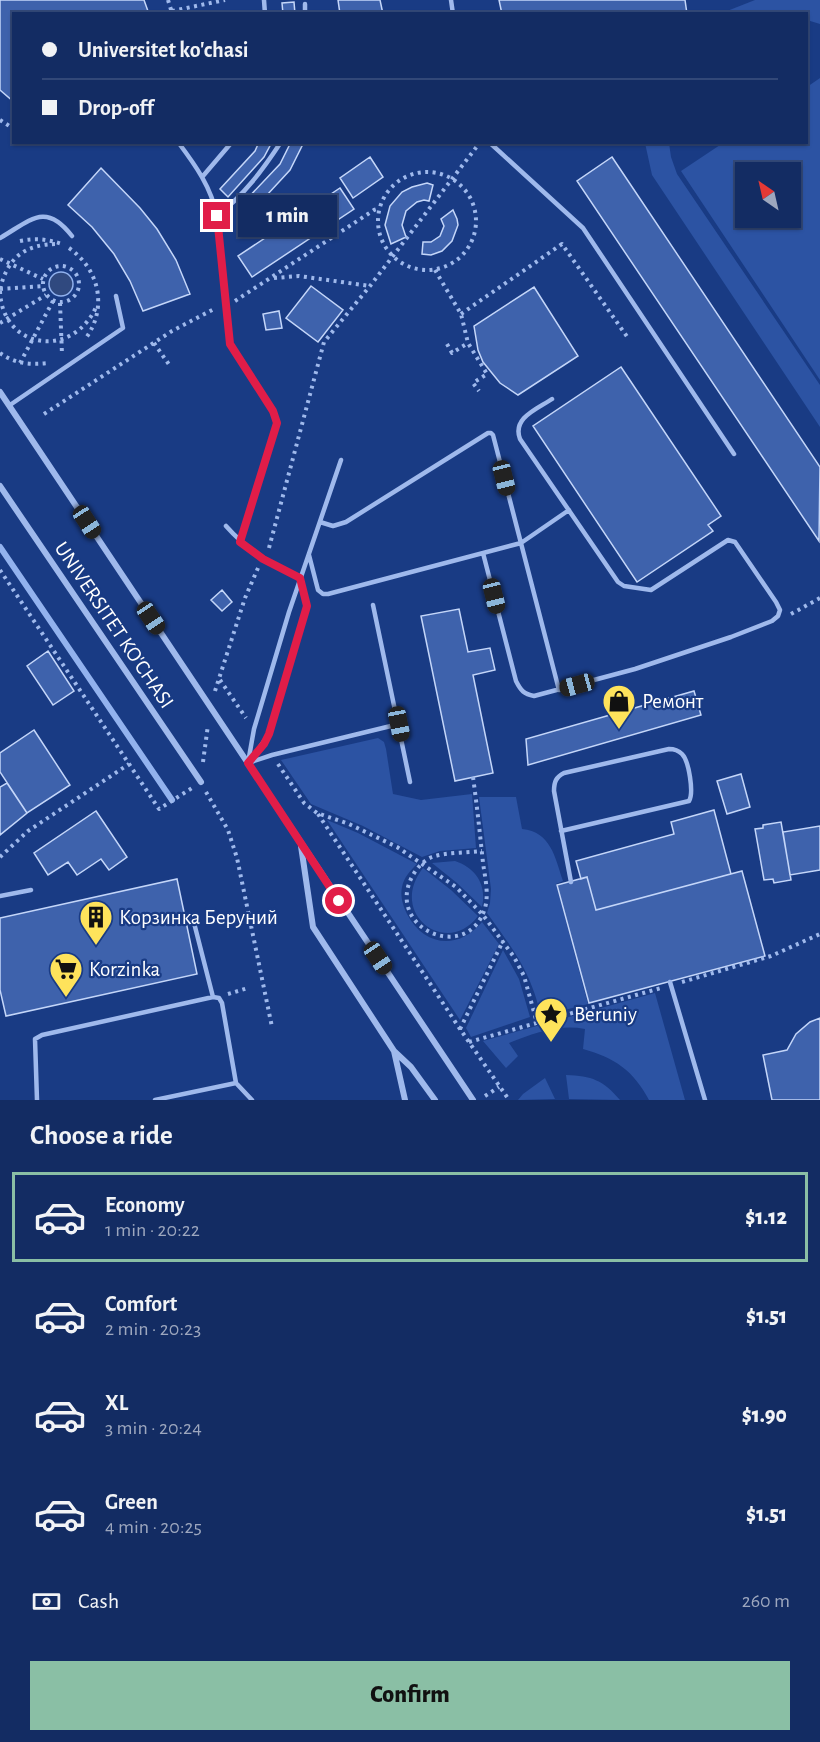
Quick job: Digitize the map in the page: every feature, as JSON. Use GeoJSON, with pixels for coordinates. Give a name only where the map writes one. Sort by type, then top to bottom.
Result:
{"type":"FeatureCollection","features":[{"type":"Feature","properties":{"kind":"street","name":"UNIVERSITET KO'CHASI"},"geometry":{"type":"LineString","coordinates":[[0,392],[473,1100]]}},
{"type":"Feature","properties":{"kind":"street","name":"UNIVERSITET KO'CHASI"},"geometry":{"type":"LineString","coordinates":[[0,486],[201,782]]}},
{"type":"Feature","properties":{"kind":"street","name":"UNIVERSITET KO'CHASI"},"geometry":{"type":"LineString","coordinates":[[301,845],[313,927],[394,1051],[411,1067],[435,1100]]}},
{"type":"Feature","properties":{"kind":"street"},"geometry":{"type":"LineString","coordinates":[[394,1051],[405,1100]]}},
{"type":"Feature","properties":{"kind":"lane"},"geometry":{"type":"LineString","coordinates":[[305,4],[305,12]]}},
{"type":"Feature","properties":{"kind":"lane"},"geometry":{"type":"LineString","coordinates":[[179,144],[203,176],[214,200],[230,344],[273,411],[277,423],[240,542]]}},
{"type":"Feature","properties":{"kind":"lane"},"geometry":{"type":"LineString","coordinates":[[203,176],[230,144]]}},
{"type":"Feature","properties":{"kind":"lane"},"geometry":{"type":"LineString","coordinates":[[217,216],[235,202],[256,179],[279,144]]}},
{"type":"Feature","properties":{"kind":"lane"},"geometry":{"type":"LineString","coordinates":[[491,144],[583,228],[734,454]]}},
{"type":"Feature","properties":{"kind":"lane"},"geometry":{"type":"LineString","coordinates":[[0,238],[39,216],[52,217],[63,224],[72,236]]}},
{"type":"Feature","properties":{"kind":"lane"},"geometry":{"type":"LineString","coordinates":[[10,405],[123,328],[116,296]]}},
{"type":"Feature","properties":{"kind":"lane"},"geometry":{"type":"LineString","coordinates":[[483,554],[516,681],[520,691],[526,695],[534,696],[635,669],[720,641],[772,621],[778,616],[780,610],[776,602],[735,542],[728,540],[657,588],[646,591],[624,586],[618,582],[520,439],[517,430],[519,423],[552,399]]}},
{"type":"Feature","properties":{"kind":"lane"},"geometry":{"type":"LineString","coordinates":[[320,522],[333,526],[346,522],[491,433],[559,690]]}},
{"type":"Feature","properties":{"kind":"lane"},"geometry":{"type":"LineString","coordinates":[[248,763],[254,729],[300,578],[342,460]]}},
{"type":"Feature","properties":{"kind":"lane"},"geometry":{"type":"LineString","coordinates":[[309,555],[318,590],[324,594],[521,543],[568,510]]}},
{"type":"Feature","properties":{"kind":"lane"},"geometry":{"type":"LineString","coordinates":[[226,526],[240,542],[263,559],[300,578],[307,606],[269,734],[264,744],[248,763]]}},
{"type":"Feature","properties":{"kind":"lane"},"geometry":{"type":"LineString","coordinates":[[374,605],[410,782]]}},
{"type":"Feature","properties":{"kind":"lane"},"geometry":{"type":"LineString","coordinates":[[248,763],[399,724]]}},
{"type":"Feature","properties":{"kind":"lane"},"geometry":{"type":"LineString","coordinates":[[561,831],[688,801],[692,792],[686,758],[681,752],[669,749],[559,776],[554,784],[561,831],[571,882]]}},
{"type":"Feature","properties":{"kind":"lane"},"geometry":{"type":"LineString","coordinates":[[0,896],[31,890]]}},
{"type":"Feature","properties":{"kind":"lane"},"geometry":{"type":"LineString","coordinates":[[192,915],[216,997],[222,1003],[237,1083],[252,1100]]}},
{"type":"Feature","properties":{"kind":"lane"},"geometry":{"type":"LineString","coordinates":[[671,983],[705,1100]]}},
{"type":"Feature","properties":{"kind":"lane"},"geometry":{"type":"LineString","coordinates":[[37,1100],[35,1039],[42,1035],[216,997]]}},
{"type":"Feature","properties":{"kind":"lane"},"geometry":{"type":"LineString","coordinates":[[155,1100],[237,1083]]}},
{"type":"Feature","properties":{"kind":"path"},"geometry":{"type":"LineString","coordinates":[[168,0],[172,12],[225,0]]}},
{"type":"Feature","properties":{"kind":"path"},"geometry":{"type":"LineString","coordinates":[[272,1027],[237,858],[228,830],[201,782],[210,706],[245,598],[270,546],[324,342],[478,144]]}},
{"type":"Feature","properties":{"kind":"path"},"geometry":{"type":"LineString","coordinates":[[437,173],[452,179],[471,200],[476,222],[470,244],[456,261],[435,270],[412,268],[393,256],[381,237],[378,226],[380,208],[394,185],[414,174],[437,173]]}},
{"type":"Feature","properties":{"kind":"path"},"geometry":{"type":"LineString","coordinates":[[44,414],[184,325],[237,300],[380,208]]}},
{"type":"Feature","properties":{"kind":"path"},"geometry":{"type":"LineString","coordinates":[[16,242],[31,238],[47,239],[62,244],[75,252],[91,270],[97,285],[99,301],[97,316],[83,344]]}},
{"type":"Feature","properties":{"kind":"path"},"geometry":{"type":"LineString","coordinates":[[62,244],[38,245],[27,249],[10,264],[3,276],[0,290],[7,319],[18,331],[32,339],[46,342],[61,340],[74,335],[85,326],[99,301]]}},
{"type":"Feature","properties":{"kind":"path"},"geometry":{"type":"LineString","coordinates":[[461,314],[562,244],[628,338]]}},
{"type":"Feature","properties":{"kind":"path"},"geometry":{"type":"LineString","coordinates":[[0,259],[43,279]]}},
{"type":"Feature","properties":{"kind":"path"},"geometry":{"type":"LineString","coordinates":[[55,267],[63,267],[74,272],[78,289],[71,298],[60,302],[53,301],[46,295],[43,279],[55,267]]}},
{"type":"Feature","properties":{"kind":"path"},"geometry":{"type":"LineString","coordinates":[[435,270],[461,314],[468,343],[487,374],[473,383],[479,392]]}},
{"type":"Feature","properties":{"kind":"path"},"geometry":{"type":"LineString","coordinates":[[270,279],[299,276],[369,286]]}},
{"type":"Feature","properties":{"kind":"path"},"geometry":{"type":"LineString","coordinates":[[0,290],[43,286]]}},
{"type":"Feature","properties":{"kind":"path"},"geometry":{"type":"LineString","coordinates":[[0,323],[46,295]]}},
{"type":"Feature","properties":{"kind":"path"},"geometry":{"type":"LineString","coordinates":[[20,363],[53,301]]}},
{"type":"Feature","properties":{"kind":"path"},"geometry":{"type":"LineString","coordinates":[[60,302],[62,359]]}},
{"type":"Feature","properties":{"kind":"path"},"geometry":{"type":"LineString","coordinates":[[154,343],[170,366]]}},
{"type":"Feature","properties":{"kind":"path"},"geometry":{"type":"LineString","coordinates":[[447,344],[452,353],[468,343]]}},
{"type":"Feature","properties":{"kind":"path"},"geometry":{"type":"LineString","coordinates":[[0,353],[20,363],[34,365],[62,359],[71,354]]}},
{"type":"Feature","properties":{"kind":"path"},"geometry":{"type":"LineString","coordinates":[[0,570],[159,809],[201,782]]}},
{"type":"Feature","properties":{"kind":"path"},"geometry":{"type":"LineString","coordinates":[[778,616],[794,613],[820,598]]}},
{"type":"Feature","properties":{"kind":"path"},"geometry":{"type":"LineString","coordinates":[[219,679],[254,729]]}},
{"type":"Feature","properties":{"kind":"path"},"geometry":{"type":"LineString","coordinates":[[272,755],[304,803],[317,813],[349,824],[397,848],[456,887],[504,941],[524,976],[537,1023]]}},
{"type":"Feature","properties":{"kind":"path"},"geometry":{"type":"LineString","coordinates":[[0,857],[28,831],[129,764]]}},
{"type":"Feature","properties":{"kind":"path"},"geometry":{"type":"LineString","coordinates":[[473,777],[487,892],[483,915],[472,928],[462,934],[447,937],[436,936],[420,926],[408,907],[407,895],[409,883],[422,863],[432,857],[482,851]]}},
{"type":"Feature","properties":{"kind":"path"},"geometry":{"type":"LineString","coordinates":[[317,813],[499,1087],[510,1100]]}},
{"type":"Feature","properties":{"kind":"path"},"geometry":{"type":"LineString","coordinates":[[469,1042],[671,983],[771,957],[820,934]]}},
{"type":"Feature","properties":{"kind":"path"},"geometry":{"type":"LineString","coordinates":[[460,1029],[504,941]]}},
{"type":"Feature","properties":{"kind":"path"},"geometry":{"type":"LineString","coordinates":[[216,997],[248,988]]}},
{"type":"Feature","properties":{"kind":"path"},"geometry":{"type":"LineString","coordinates":[[485,1096],[499,1087]]}},
{"type":"Feature","properties":{"kind":"shaded area"},"geometry":{"type":"Polygon","coordinates":[[[755,0],[820,0],[820,24],[808,20],[808,12],[725,12],[755,0]]]}},
{"type":"Feature","properties":{"kind":"shaded area"},"geometry":{"type":"Polygon","coordinates":[[[820,78],[820,380],[681,171],[722,144],[808,144],[808,86],[820,78]]]}},
{"type":"Feature","properties":{"kind":"shaded area"},"geometry":{"type":"Polygon","coordinates":[[[645,144],[669,144],[677,174],[820,385],[820,427],[652,175],[645,144]]]}},
{"type":"Feature","properties":{"kind":"shaded area"},"geometry":{"type":"Polygon","coordinates":[[[61,272],[70,275],[73,284],[70,293],[61,296],[52,293],[49,284],[52,275],[61,272]]]}},
{"type":"Feature","properties":{"kind":"shaded area"},"geometry":{"type":"Polygon","coordinates":[[[378,738],[384,742],[386,749],[393,794],[421,800],[472,794],[476,848],[440,851],[422,857],[363,826],[311,804],[281,760],[378,738]]]}},
{"type":"Feature","properties":{"kind":"shaded area"},"geometry":{"type":"Polygon","coordinates":[[[479,797],[516,797],[522,829],[540,835],[550,847],[563,881],[556,884],[588,1004],[541,1016],[526,973],[487,913],[491,889],[479,797]]]}},
{"type":"Feature","properties":{"kind":"shaded area"},"geometry":{"type":"Polygon","coordinates":[[[327,820],[358,833],[417,864],[404,880],[401,890],[407,914],[423,933],[442,941],[453,940],[473,931],[482,922],[499,944],[460,1020],[327,820]]]}},
{"type":"Feature","properties":{"kind":"shaded area"},"geometry":{"type":"Polygon","coordinates":[[[455,861],[469,868],[478,878],[483,892],[482,907],[432,863],[455,861]]]}},
{"type":"Feature","properties":{"kind":"shaded area"},"geometry":{"type":"Polygon","coordinates":[[[423,868],[451,890],[478,916],[465,928],[451,933],[437,931],[425,925],[416,914],[412,901],[414,885],[423,868]]]}},
{"type":"Feature","properties":{"kind":"shaded area"},"geometry":{"type":"Polygon","coordinates":[[[503,950],[519,979],[530,1017],[471,1037],[466,1028],[503,950]]]}},
{"type":"Feature","properties":{"kind":"shaded area"},"geometry":{"type":"Polygon","coordinates":[[[655,993],[685,1100],[649,1100],[630,1073],[614,1061],[583,1049],[585,1029],[556,1029],[509,1043],[518,1056],[506,1068],[483,1041],[655,993]]]}},
{"type":"Feature","properties":{"kind":"shaded area"},"geometry":{"type":"Polygon","coordinates":[[[566,1075],[596,1080],[620,1100],[569,1099],[566,1075]]]}},
{"type":"Feature","properties":{"kind":"shaded area"},"geometry":{"type":"Polygon","coordinates":[[[545,1078],[555,1099],[518,1100],[523,1094],[545,1078]]]}},
{"type":"Feature","properties":{"kind":"building"},"geometry":{"type":"Polygon","coordinates":[[[0,0],[144,0],[148,12],[12,12],[12,100],[0,90],[0,0]]]}},
{"type":"Feature","properties":{"kind":"building"},"geometry":{"type":"Polygon","coordinates":[[[338,0],[380,0],[383,12],[340,12],[338,0]]]}},
{"type":"Feature","properties":{"kind":"building"},"geometry":{"type":"Polygon","coordinates":[[[499,0],[685,0],[687,12],[502,12],[499,0]]]}},
{"type":"Feature","properties":{"kind":"building"},"geometry":{"type":"Polygon","coordinates":[[[294,2],[295,12],[283,12],[282,3],[294,2]]]}},
{"type":"Feature","properties":{"kind":"building"},"geometry":{"type":"Polygon","coordinates":[[[258,144],[271,144],[264,157],[228,197],[220,189],[255,151],[258,144]]]}},
{"type":"Feature","properties":{"kind":"building"},"geometry":{"type":"Polygon","coordinates":[[[290,144],[303,144],[290,170],[254,209],[245,201],[280,164],[290,144]]]}},
{"type":"Feature","properties":{"kind":"building"},"geometry":{"type":"Polygon","coordinates":[[[370,157],[383,177],[353,198],[340,178],[370,157]]]}},
{"type":"Feature","properties":{"kind":"building"},"geometry":{"type":"Polygon","coordinates":[[[612,157],[820,467],[819,541],[577,181],[612,157]]]}},
{"type":"Feature","properties":{"kind":"building"},"geometry":{"type":"Polygon","coordinates":[[[101,168],[157,229],[176,260],[190,294],[143,311],[130,281],[114,254],[92,227],[68,205],[101,168]]]}},
{"type":"Feature","properties":{"kind":"building"},"geometry":{"type":"Polygon","coordinates":[[[427,183],[433,185],[429,201],[417,202],[406,211],[402,225],[406,237],[391,244],[385,225],[390,206],[402,192],[427,183]]]}},
{"type":"Feature","properties":{"kind":"building"},"geometry":{"type":"Polygon","coordinates":[[[340,188],[354,209],[252,277],[238,256],[340,188]]]}},
{"type":"Feature","properties":{"kind":"building"},"geometry":{"type":"Polygon","coordinates":[[[453,210],[458,225],[452,241],[442,251],[431,255],[422,254],[423,242],[431,242],[440,236],[444,226],[441,219],[453,210]]]}},
{"type":"Feature","properties":{"kind":"building"},"geometry":{"type":"Polygon","coordinates":[[[311,286],[343,310],[318,342],[286,318],[311,286]]]}},
{"type":"Feature","properties":{"kind":"building"},"geometry":{"type":"Polygon","coordinates":[[[534,287],[578,356],[518,395],[500,383],[483,362],[478,350],[474,326],[534,287]]]}},
{"type":"Feature","properties":{"kind":"building"},"geometry":{"type":"Polygon","coordinates":[[[279,311],[282,328],[266,330],[263,314],[279,311]]]}},
{"type":"Feature","properties":{"kind":"building"},"geometry":{"type":"Polygon","coordinates":[[[621,367],[721,516],[708,525],[713,531],[637,582],[533,426],[621,367]]]}},
{"type":"Feature","properties":{"kind":"building"},"geometry":{"type":"Polygon","coordinates":[[[222,590],[232,602],[222,611],[211,600],[222,590]]]}},
{"type":"Feature","properties":{"kind":"building"},"geometry":{"type":"Polygon","coordinates":[[[459,609],[468,652],[490,648],[495,670],[473,675],[493,773],[455,781],[421,616],[459,609]]]}},
{"type":"Feature","properties":{"kind":"building"},"geometry":{"type":"Polygon","coordinates":[[[48,651],[74,691],[53,705],[27,666],[48,651]]]}},
{"type":"Feature","properties":{"kind":"building"},"geometry":{"type":"Polygon","coordinates":[[[694,691],[701,715],[528,765],[526,739],[694,691]]]}},
{"type":"Feature","properties":{"kind":"building"},"geometry":{"type":"Polygon","coordinates":[[[34,730],[70,785],[27,813],[0,772],[0,753],[34,730]]]}},
{"type":"Feature","properties":{"kind":"building"},"geometry":{"type":"Polygon","coordinates":[[[741,774],[750,807],[727,814],[717,781],[741,774]]]}},
{"type":"Feature","properties":{"kind":"building"},"geometry":{"type":"Polygon","coordinates":[[[7,783],[27,813],[0,835],[0,787],[7,783]]]}},
{"type":"Feature","properties":{"kind":"building"},"geometry":{"type":"Polygon","coordinates":[[[714,810],[731,874],[596,910],[587,877],[581,879],[576,861],[674,834],[671,822],[714,810]]]}},
{"type":"Feature","properties":{"kind":"building"},"geometry":{"type":"Polygon","coordinates":[[[96,811],[127,857],[109,870],[101,859],[77,875],[68,862],[48,875],[34,853],[96,811]]]}},
{"type":"Feature","properties":{"kind":"building"},"geometry":{"type":"Polygon","coordinates":[[[781,822],[791,880],[774,883],[773,879],[764,880],[755,829],[781,822]]]}},
{"type":"Feature","properties":{"kind":"building"},"geometry":{"type":"Polygon","coordinates":[[[820,826],[820,870],[790,875],[783,832],[820,826]]]}},
{"type":"Feature","properties":{"kind":"building"},"geometry":{"type":"Polygon","coordinates":[[[742,871],[765,956],[589,1003],[557,885],[587,877],[596,910],[742,871]]]}},
{"type":"Feature","properties":{"kind":"building","name":"Корзинка Беруний"},"geometry":{"type":"Polygon","coordinates":[[[177,879],[197,974],[6,1016],[0,990],[0,918],[177,879]]]}},
{"type":"Feature","properties":{"kind":"building"},"geometry":{"type":"Polygon","coordinates":[[[820,1018],[820,1100],[772,1100],[763,1055],[787,1050],[796,1034],[810,1022],[820,1018]]]}},
{"type":"Feature","properties":{"kind":"waterway"},"geometry":{"type":"LineString","coordinates":[[0,547],[172,800]]}},
{"type":"Feature","properties":{"kind":"place","name":"Ремонт"},"geometry":{"type":"Point","coordinates":[619,730]}},
{"type":"Feature","properties":{"kind":"place","name":"Корзинка Беруний"},"geometry":{"type":"Point","coordinates":[96,946]}},
{"type":"Feature","properties":{"kind":"place","name":"Korzinka"},"geometry":{"type":"Point","coordinates":[66,998]}},
{"type":"Feature","properties":{"kind":"place","name":"Beruniy"},"geometry":{"type":"Point","coordinates":[551,1043]}},
{"type":"Feature","properties":{"kind":"route"},"geometry":{"type":"LineString","coordinates":[[217,216],[230,344],[273,411],[277,423],[240,542],[263,559],[300,578],[307,606],[269,734],[264,744],[248,763],[339,901]]}}]}
